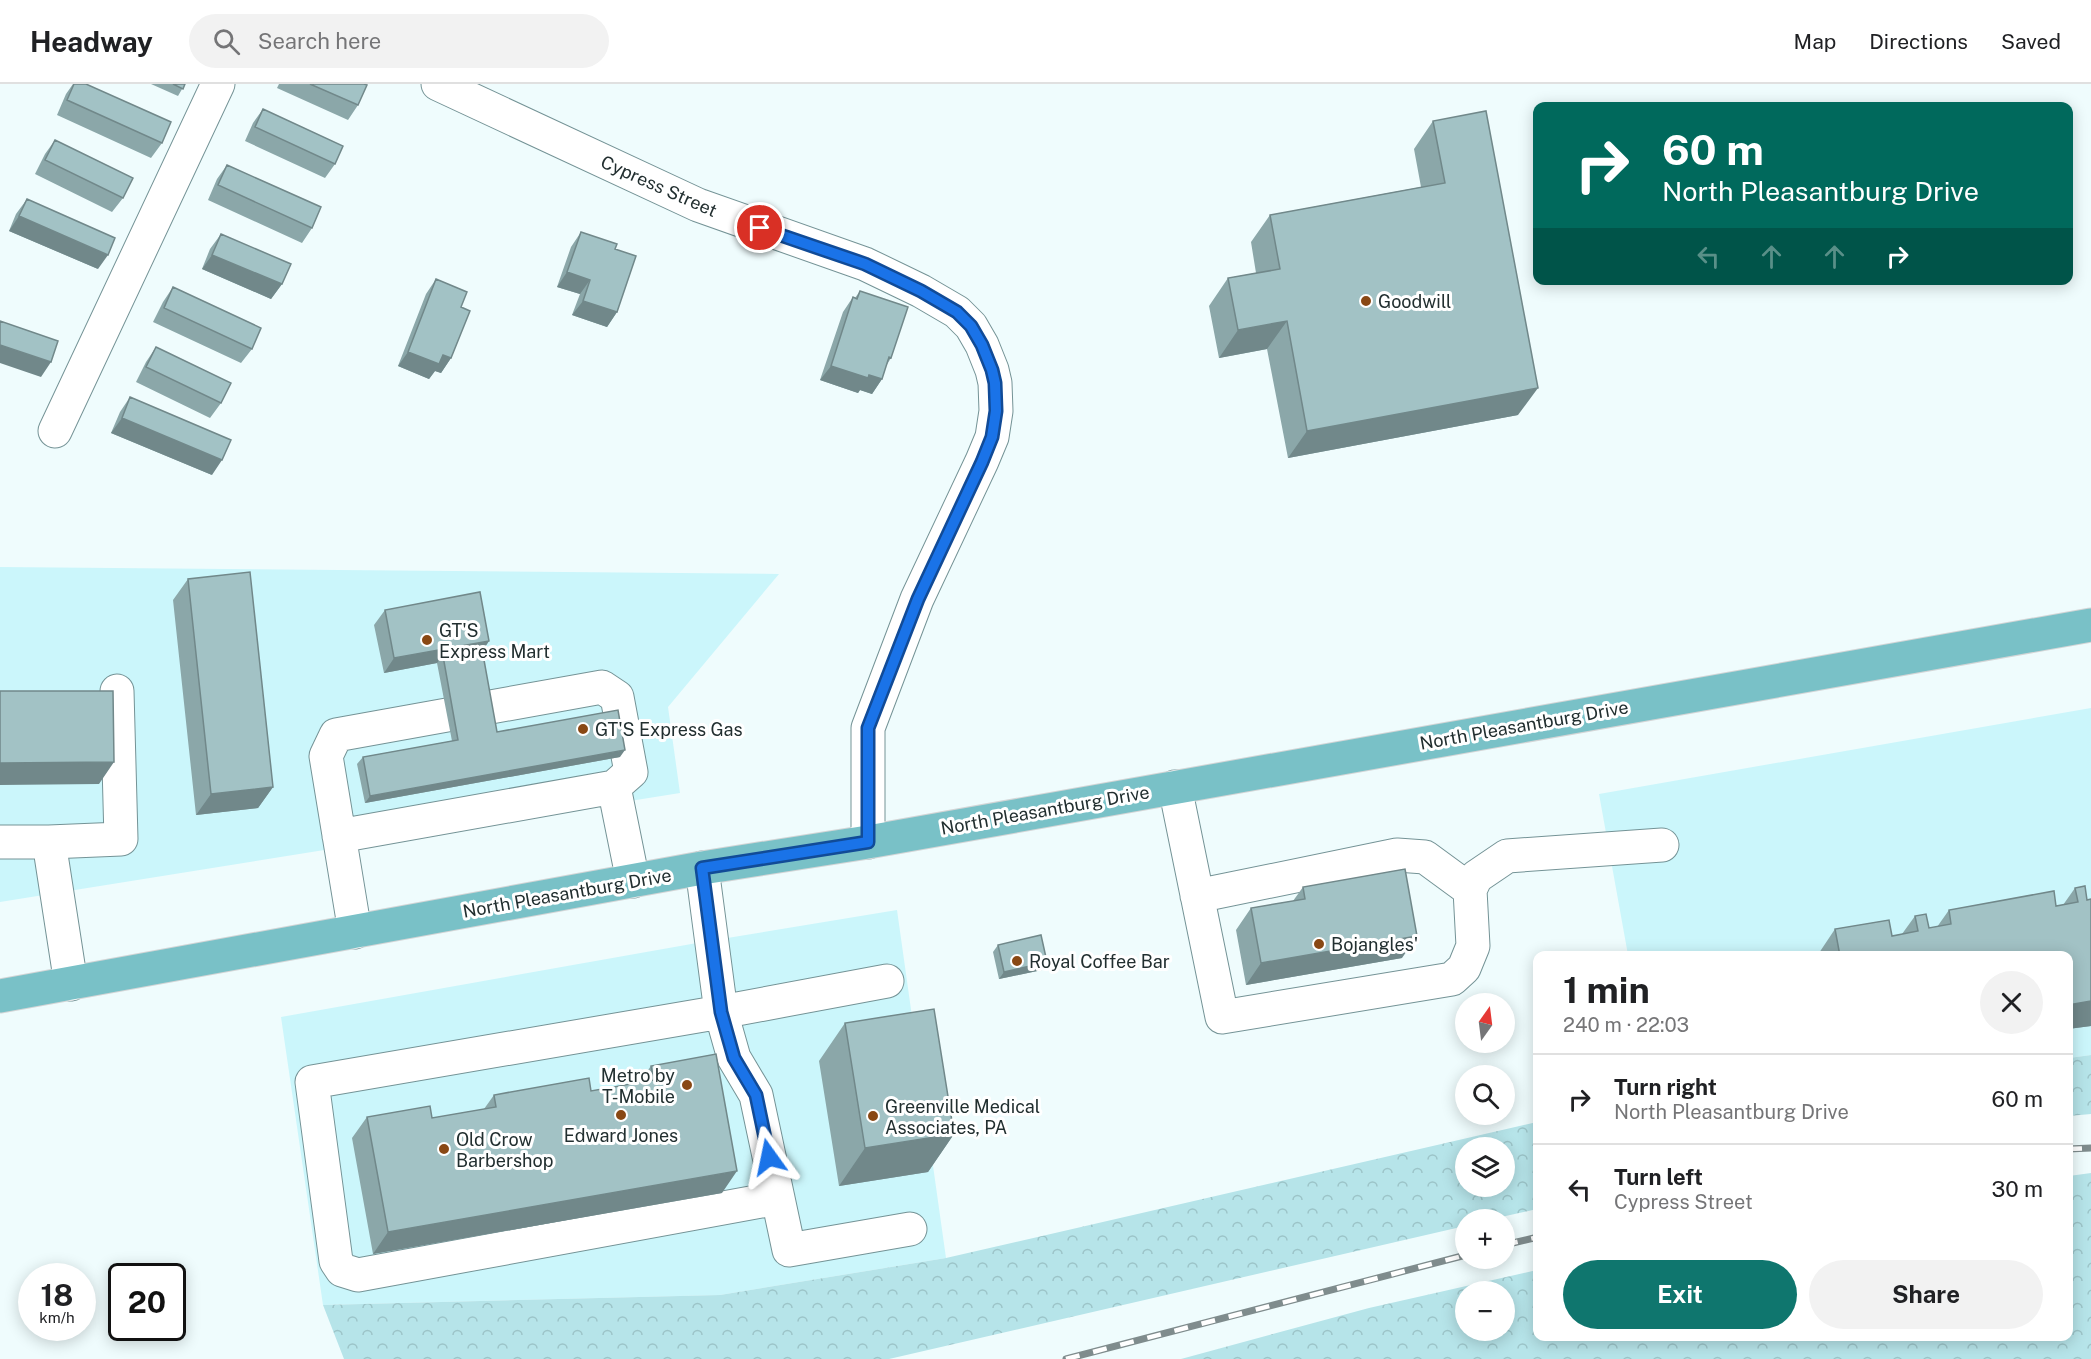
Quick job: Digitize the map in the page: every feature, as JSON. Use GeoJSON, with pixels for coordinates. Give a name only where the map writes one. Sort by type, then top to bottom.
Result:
{"type":"FeatureCollection","features":[{"type":"Feature","properties":{"kind":"main road","name":"North Pleasantburg Drive"},"geometry":{"type":"LineString","coordinates":[[0,996],[702,868],[868,842],[2091,625]]}},
{"type":"Feature","properties":{"kind":"street"},"geometry":{"type":"LineString","coordinates":[[55,430],[218,84]]}},
{"type":"Feature","properties":{"kind":"street","name":"Cypress Street"},"geometry":{"type":"LineString","coordinates":[[438,84],[698,206],[865,264],[921,291],[957,312],[971,326],[982,345],[995,383],[996,411],[992,437],[918,599],[868,728],[868,842]]}},
{"type":"Feature","properties":{"kind":"street"},"geometry":{"type":"LineString","coordinates":[[339,836],[405,810],[539,786],[594,781],[631,772],[617,697],[602,687],[486,708]]}},
{"type":"Feature","properties":{"kind":"street"},"geometry":{"type":"LineString","coordinates":[[0,842],[121,839],[117,692]]}},
{"type":"Feature","properties":{"kind":"street"},"geometry":{"type":"LineString","coordinates":[[567,693],[573,725]]}},
{"type":"Feature","properties":{"kind":"street"},"geometry":{"type":"LineString","coordinates":[[523,701],[529,733]]}},
{"type":"Feature","properties":{"kind":"street"},"geometry":{"type":"LineString","coordinates":[[355,932],[326,756],[336,735],[440,716],[440,750]]}},
{"type":"Feature","properties":{"kind":"street"},"geometry":{"type":"LineString","coordinates":[[389,726],[395,758]]}},
{"type":"Feature","properties":{"kind":"street"},"geometry":{"type":"LineString","coordinates":[[594,781],[633,881]]}},
{"type":"Feature","properties":{"kind":"street"},"geometry":{"type":"LineString","coordinates":[[1175,787],[1222,1017],[1452,979],[1464,968],[1473,946],[1470,890],[1476,877],[1507,856],[1662,845]]}},
{"type":"Feature","properties":{"kind":"street"},"geometry":{"type":"LineString","coordinates":[[49,842],[71,984]]}},
{"type":"Feature","properties":{"kind":"street"},"geometry":{"type":"LineString","coordinates":[[1197,896],[1397,855],[1425,857],[1470,890]]}},
{"type":"Feature","properties":{"kind":"street"},"geometry":{"type":"LineString","coordinates":[[702,868],[721,1012],[734,1058],[756,1095],[789,1250],[910,1229]]}},
{"type":"Feature","properties":{"kind":"street"},"geometry":{"type":"LineString","coordinates":[[778,1198],[358,1275],[342,1270],[336,1261],[312,1082],[721,1012],[887,981]]}},
{"type":"Feature","properties":{"kind":"shaded area"},"geometry":{"type":"Polygon","coordinates":[[[0,567],[779,574],[668,707],[680,793],[0,902],[0,567]]]}},
{"type":"Feature","properties":{"kind":"shaded area"},"geometry":{"type":"Polygon","coordinates":[[[2091,708],[2091,1055],[2073,1057],[2073,951],[1627,951],[1599,794],[2091,708]]]}},
{"type":"Feature","properties":{"kind":"shaded area"},"geometry":{"type":"Polygon","coordinates":[[[897,910],[946,1258],[720,1295],[323,1305],[281,1017],[897,910]]]}},
{"type":"Feature","properties":{"kind":"green space"},"geometry":{"type":"Polygon","coordinates":[[[2091,1055],[2091,1114],[2073,1116],[2073,1057],[2091,1055]]]}},
{"type":"Feature","properties":{"kind":"green space"},"geometry":{"type":"Polygon","coordinates":[[[1533,1123],[1533,1210],[1515,1214],[1515,1209],[1455,1209],[1455,1228],[889,1359],[344,1359],[323,1305],[720,1295],[946,1258],[1455,1141],[1455,1197],[1515,1197],[1515,1137],[1472,1137],[1533,1123]]]}},
{"type":"Feature","properties":{"kind":"green space"},"geometry":{"type":"Polygon","coordinates":[[[2091,1173],[2091,1359],[1181,1359],[1369,1308],[1455,1289],[1455,1341],[1515,1341],[1515,1281],[1488,1281],[1533,1271],[1533,1341],[2073,1341],[2073,1175],[2091,1173]]]}},
{"type":"Feature","properties":{"kind":"building"},"geometry":{"type":"Polygon","coordinates":[[[74,84],[86,84],[171,122],[162,143],[67,100],[74,84]]]}},
{"type":"Feature","properties":{"kind":"building"},"geometry":{"type":"Polygon","coordinates":[[[173,84],[185,84],[183,89],[173,84]]]}},
{"type":"Feature","properties":{"kind":"building"},"geometry":{"type":"Polygon","coordinates":[[[310,84],[364,84],[367,85],[358,105],[310,84]]]}},
{"type":"Feature","properties":{"kind":"building"},"geometry":{"type":"Polygon","coordinates":[[[263,109],[343,146],[335,164],[255,127],[263,109]]]}},
{"type":"Feature","properties":{"kind":"building","name":"Goodwill"},"geometry":{"type":"Polygon","coordinates":[[[1486,111],[1538,388],[1307,431],[1287,321],[1238,330],[1228,278],[1280,269],[1270,215],[1445,183],[1433,121],[1486,111]]]}},
{"type":"Feature","properties":{"kind":"building"},"geometry":{"type":"Polygon","coordinates":[[[55,140],[133,178],[123,198],[45,160],[55,140]]]}},
{"type":"Feature","properties":{"kind":"building"},"geometry":{"type":"Polygon","coordinates":[[[227,165],[321,207],[312,228],[218,185],[227,165]]]}},
{"type":"Feature","properties":{"kind":"building"},"geometry":{"type":"Polygon","coordinates":[[[27,199],[115,238],[108,255],[19,216],[27,199]]]}},
{"type":"Feature","properties":{"kind":"building"},"geometry":{"type":"Polygon","coordinates":[[[581,232],[617,244],[615,249],[636,256],[617,312],[583,301],[590,280],[567,272],[581,232]]]}},
{"type":"Feature","properties":{"kind":"building"},"geometry":{"type":"Polygon","coordinates":[[[221,234],[291,264],[282,284],[212,255],[221,234]]]}},
{"type":"Feature","properties":{"kind":"building"},"geometry":{"type":"Polygon","coordinates":[[[436,279],[467,292],[461,307],[470,311],[451,358],[443,355],[439,364],[408,352],[436,279]]]}},
{"type":"Feature","properties":{"kind":"building"},"geometry":{"type":"Polygon","coordinates":[[[173,287],[261,328],[252,349],[164,308],[173,287]]]}},
{"type":"Feature","properties":{"kind":"building"},"geometry":{"type":"Polygon","coordinates":[[[860,291],[908,307],[882,379],[869,375],[868,378],[831,366],[853,297],[857,299],[860,291]]]}},
{"type":"Feature","properties":{"kind":"building"},"geometry":{"type":"Polygon","coordinates":[[[0,321],[58,341],[51,362],[0,345],[0,321]]]}},
{"type":"Feature","properties":{"kind":"building"},"geometry":{"type":"Polygon","coordinates":[[[156,347],[231,383],[221,403],[146,367],[156,347]]]}},
{"type":"Feature","properties":{"kind":"building"},"geometry":{"type":"Polygon","coordinates":[[[130,397],[231,440],[222,460],[122,418],[130,397]]]}},
{"type":"Feature","properties":{"kind":"building"},"geometry":{"type":"Polygon","coordinates":[[[250,572],[273,787],[211,794],[188,579],[250,572]]]}},
{"type":"Feature","properties":{"kind":"building","name":"GT'S Express Mart"},"geometry":{"type":"Polygon","coordinates":[[[480,592],[489,641],[394,658],[385,610],[480,592]]]}},
{"type":"Feature","properties":{"kind":"building","name":"GT'S Express Gas"},"geometry":{"type":"Polygon","coordinates":[[[482,649],[497,732],[618,710],[625,750],[370,796],[363,757],[458,740],[443,656],[482,649]]]}},
{"type":"Feature","properties":{"kind":"building"},"geometry":{"type":"Polygon","coordinates":[[[0,691],[113,691],[114,762],[0,763],[0,691]]]}},
{"type":"Feature","properties":{"kind":"building","name":"Bojangles'"},"geometry":{"type":"Polygon","coordinates":[[[1405,869],[1417,936],[1261,963],[1251,908],[1305,899],[1303,887],[1405,869]]]}},
{"type":"Feature","properties":{"kind":"building"},"geometry":{"type":"Polygon","coordinates":[[[2085,886],[2087,900],[2091,899],[2091,1001],[2073,1004],[2073,951],[1839,951],[1835,929],[1889,920],[1892,936],[1918,931],[1915,916],[1926,914],[1929,928],[1951,924],[1949,910],[2054,891],[2056,906],[2078,902],[2075,888],[2085,886]]]}},
{"type":"Feature","properties":{"kind":"building","name":"Royal Coffee Bar"},"geometry":{"type":"Polygon","coordinates":[[[1041,935],[1047,962],[1004,972],[998,945],[1041,935]]]}},
{"type":"Feature","properties":{"kind":"building"},"geometry":{"type":"Polygon","coordinates":[[[934,1009],[954,1134],[865,1148],[845,1023],[934,1009]]]}},
{"type":"Feature","properties":{"kind":"building"},"geometry":{"type":"Polygon","coordinates":[[[716,1054],[737,1171],[388,1232],[367,1117],[430,1106],[432,1118],[496,1107],[494,1095],[589,1078],[591,1091],[654,1080],[651,1066],[716,1054]]]}},
{"type":"Feature","properties":{"kind":"railway"},"geometry":{"type":"LineString","coordinates":[[2073,1149],[2091,1148]]}},
{"type":"Feature","properties":{"kind":"railway"},"geometry":{"type":"LineString","coordinates":[[1515,1242],[1533,1238]]}},
{"type":"Feature","properties":{"kind":"railway"},"geometry":{"type":"LineString","coordinates":[[1066,1359],[1455,1258]]}},
{"type":"Feature","properties":{"kind":"place","name":"Goodwill"},"geometry":{"type":"Point","coordinates":[1366,301]}},
{"type":"Feature","properties":{"kind":"place","name":"GT'S Express Mart"},"geometry":{"type":"Point","coordinates":[427,640]}},
{"type":"Feature","properties":{"kind":"place","name":"GT'S Express Gas"},"geometry":{"type":"Point","coordinates":[583,729]}},
{"type":"Feature","properties":{"kind":"place","name":"Bojangles'"},"geometry":{"type":"Point","coordinates":[1319,944]}},
{"type":"Feature","properties":{"kind":"place","name":"Royal Coffee Bar"},"geometry":{"type":"Point","coordinates":[1017,961]}},
{"type":"Feature","properties":{"kind":"place","name":"Metro by T-Mobile"},"geometry":{"type":"Point","coordinates":[687,1085]}},
{"type":"Feature","properties":{"kind":"place","name":"Edward Jones"},"geometry":{"type":"Point","coordinates":[621,1115]}},
{"type":"Feature","properties":{"kind":"place","name":"Greenville Medical Associates, PA"},"geometry":{"type":"Point","coordinates":[873,1116]}},
{"type":"Feature","properties":{"kind":"place","name":"Old Crow Barbershop"},"geometry":{"type":"Point","coordinates":[444,1149]}},
{"type":"Feature","properties":{"kind":"route"},"geometry":{"type":"LineString","coordinates":[[760,228],[865,264],[921,291],[957,312],[971,326],[992,370],[996,411],[992,437],[982,462],[918,599],[868,728],[868,842],[702,868],[721,1012],[734,1058],[756,1095],[769,1157]]}}]}
